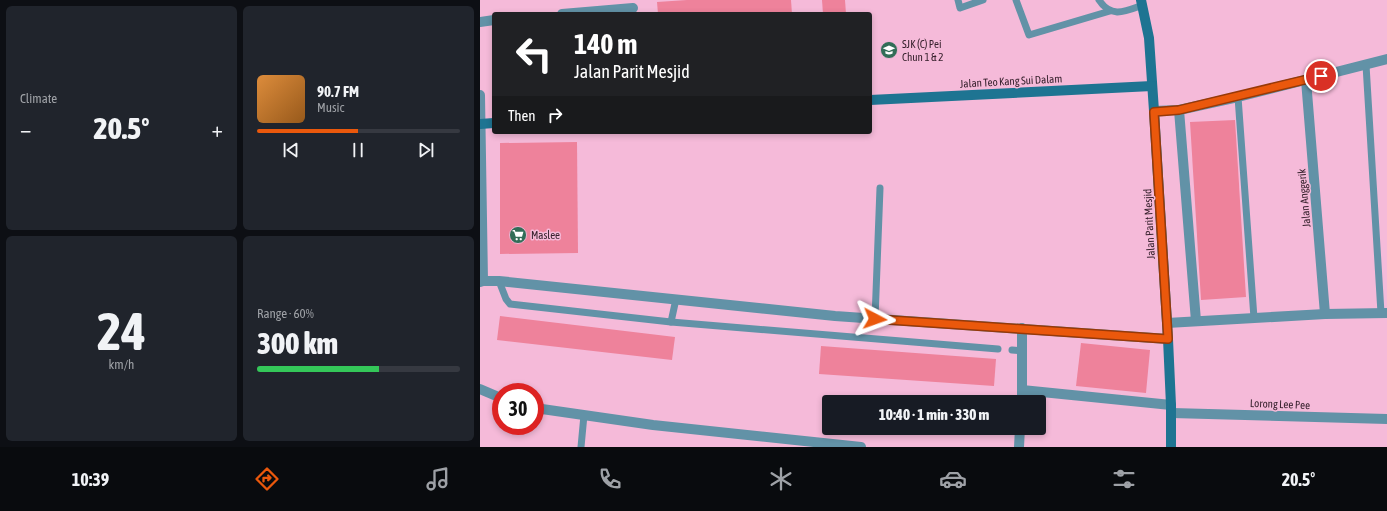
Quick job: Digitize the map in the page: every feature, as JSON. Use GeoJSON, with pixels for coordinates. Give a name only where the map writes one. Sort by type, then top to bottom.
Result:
{"type":"FeatureCollection","features":[{"type":"Feature","properties":{"kind":"main road","name":"Jalan Parit Mesjid"},"geometry":{"type":"LineString","coordinates":[[1142,2],[1149,38],[1154,112],[1172,409],[1171,447]]}},
{"type":"Feature","properties":{"kind":"main road","name":"Jalan Teo Kang Sui Dalam"},"geometry":{"type":"LineString","coordinates":[[872,100],[1152,86]]}},
{"type":"Feature","properties":{"kind":"main road"},"geometry":{"type":"LineString","coordinates":[[480,124],[492,122]]}},
{"type":"Feature","properties":{"kind":"street"},"geometry":{"type":"LineString","coordinates":[[582,12],[633,7]]}},
{"type":"Feature","properties":{"kind":"street"},"geometry":{"type":"LineString","coordinates":[[480,22],[492,20]]}},
{"type":"Feature","properties":{"kind":"street"},"geometry":{"type":"LineString","coordinates":[[1154,112],[1179,110],[1238,97],[1387,60]]}},
{"type":"Feature","properties":{"kind":"street","name":"Jalan Anggerik"},"geometry":{"type":"LineString","coordinates":[[1306,80],[1325,314]]}},
{"type":"Feature","properties":{"kind":"street"},"geometry":{"type":"LineString","coordinates":[[480,95],[482,282],[499,281],[875,319],[1168,339]]}},
{"type":"Feature","properties":{"kind":"street"},"geometry":{"type":"LineString","coordinates":[[1179,110],[1196,321]]}},
{"type":"Feature","properties":{"kind":"street"},"geometry":{"type":"LineString","coordinates":[[1167,323],[1325,314],[1384,313]]}},
{"type":"Feature","properties":{"kind":"street"},"geometry":{"type":"LineString","coordinates":[[1022,328],[1017,351],[1022,395]]}},
{"type":"Feature","properties":{"kind":"street"},"geometry":{"type":"LineString","coordinates":[[480,389],[492,394]]}},
{"type":"Feature","properties":{"kind":"street","name":"Lorong Lee Pee"},"geometry":{"type":"LineString","coordinates":[[1022,390],[1172,409],[1387,420]]}},
{"type":"Feature","properties":{"kind":"street"},"geometry":{"type":"LineString","coordinates":[[544,409],[653,424],[861,447]]}},
{"type":"Feature","properties":{"kind":"street"},"geometry":{"type":"LineString","coordinates":[[1019,447],[1020,435]]}},
{"type":"Feature","properties":{"kind":"lane"},"geometry":{"type":"LineString","coordinates":[[958,0],[960,8],[983,0]]}},
{"type":"Feature","properties":{"kind":"lane"},"geometry":{"type":"LineString","coordinates":[[1016,0],[1029,35],[1110,11],[1124,12],[1142,2]]}},
{"type":"Feature","properties":{"kind":"lane"},"geometry":{"type":"LineString","coordinates":[[1099,0],[1104,7],[1110,11]]}},
{"type":"Feature","properties":{"kind":"lane"},"geometry":{"type":"LineString","coordinates":[[1366,65],[1384,313]]}},
{"type":"Feature","properties":{"kind":"lane"},"geometry":{"type":"LineString","coordinates":[[1238,97],[1254,318]]}},
{"type":"Feature","properties":{"kind":"lane"},"geometry":{"type":"LineString","coordinates":[[875,319],[880,188]]}},
{"type":"Feature","properties":{"kind":"lane"},"geometry":{"type":"LineString","coordinates":[[499,281],[506,299],[510,304],[671,322],[998,349]]}},
{"type":"Feature","properties":{"kind":"lane"},"geometry":{"type":"LineString","coordinates":[[671,322],[676,299]]}},
{"type":"Feature","properties":{"kind":"lane"},"geometry":{"type":"LineString","coordinates":[[581,447],[584,415]]}},
{"type":"Feature","properties":{"kind":"building"},"geometry":{"type":"Polygon","coordinates":[[[687,0],[791,0],[792,12],[658,12],[657,2],[687,0]]]}},
{"type":"Feature","properties":{"kind":"building"},"geometry":{"type":"Polygon","coordinates":[[[822,0],[845,0],[846,12],[823,12],[822,0]]]}},
{"type":"Feature","properties":{"kind":"building"},"geometry":{"type":"Polygon","coordinates":[[[1235,120],[1246,297],[1201,300],[1190,122],[1235,120]]]}},
{"type":"Feature","properties":{"kind":"building"},"geometry":{"type":"Polygon","coordinates":[[[577,142],[578,253],[500,254],[500,143],[577,142]]]}},
{"type":"Feature","properties":{"kind":"building"},"geometry":{"type":"Polygon","coordinates":[[[500,316],[675,337],[672,360],[497,340],[500,316]]]}},
{"type":"Feature","properties":{"kind":"building"},"geometry":{"type":"Polygon","coordinates":[[[1081,343],[1150,350],[1146,393],[1076,386],[1081,343]]]}},
{"type":"Feature","properties":{"kind":"building"},"geometry":{"type":"Polygon","coordinates":[[[821,346],[996,359],[994,386],[819,374],[821,346]]]}},
{"type":"Feature","properties":{"kind":"place","name":"SJK (C) Pei Chun 1 & 2"},"geometry":{"type":"Point","coordinates":[889,50]}},
{"type":"Feature","properties":{"kind":"place","name":"Maslee"},"geometry":{"type":"Point","coordinates":[518,235]}},
{"type":"Feature","properties":{"kind":"route"},"geometry":{"type":"LineString","coordinates":[[875,319],[1168,339],[1154,112],[1179,110],[1321,76]]}}]}
